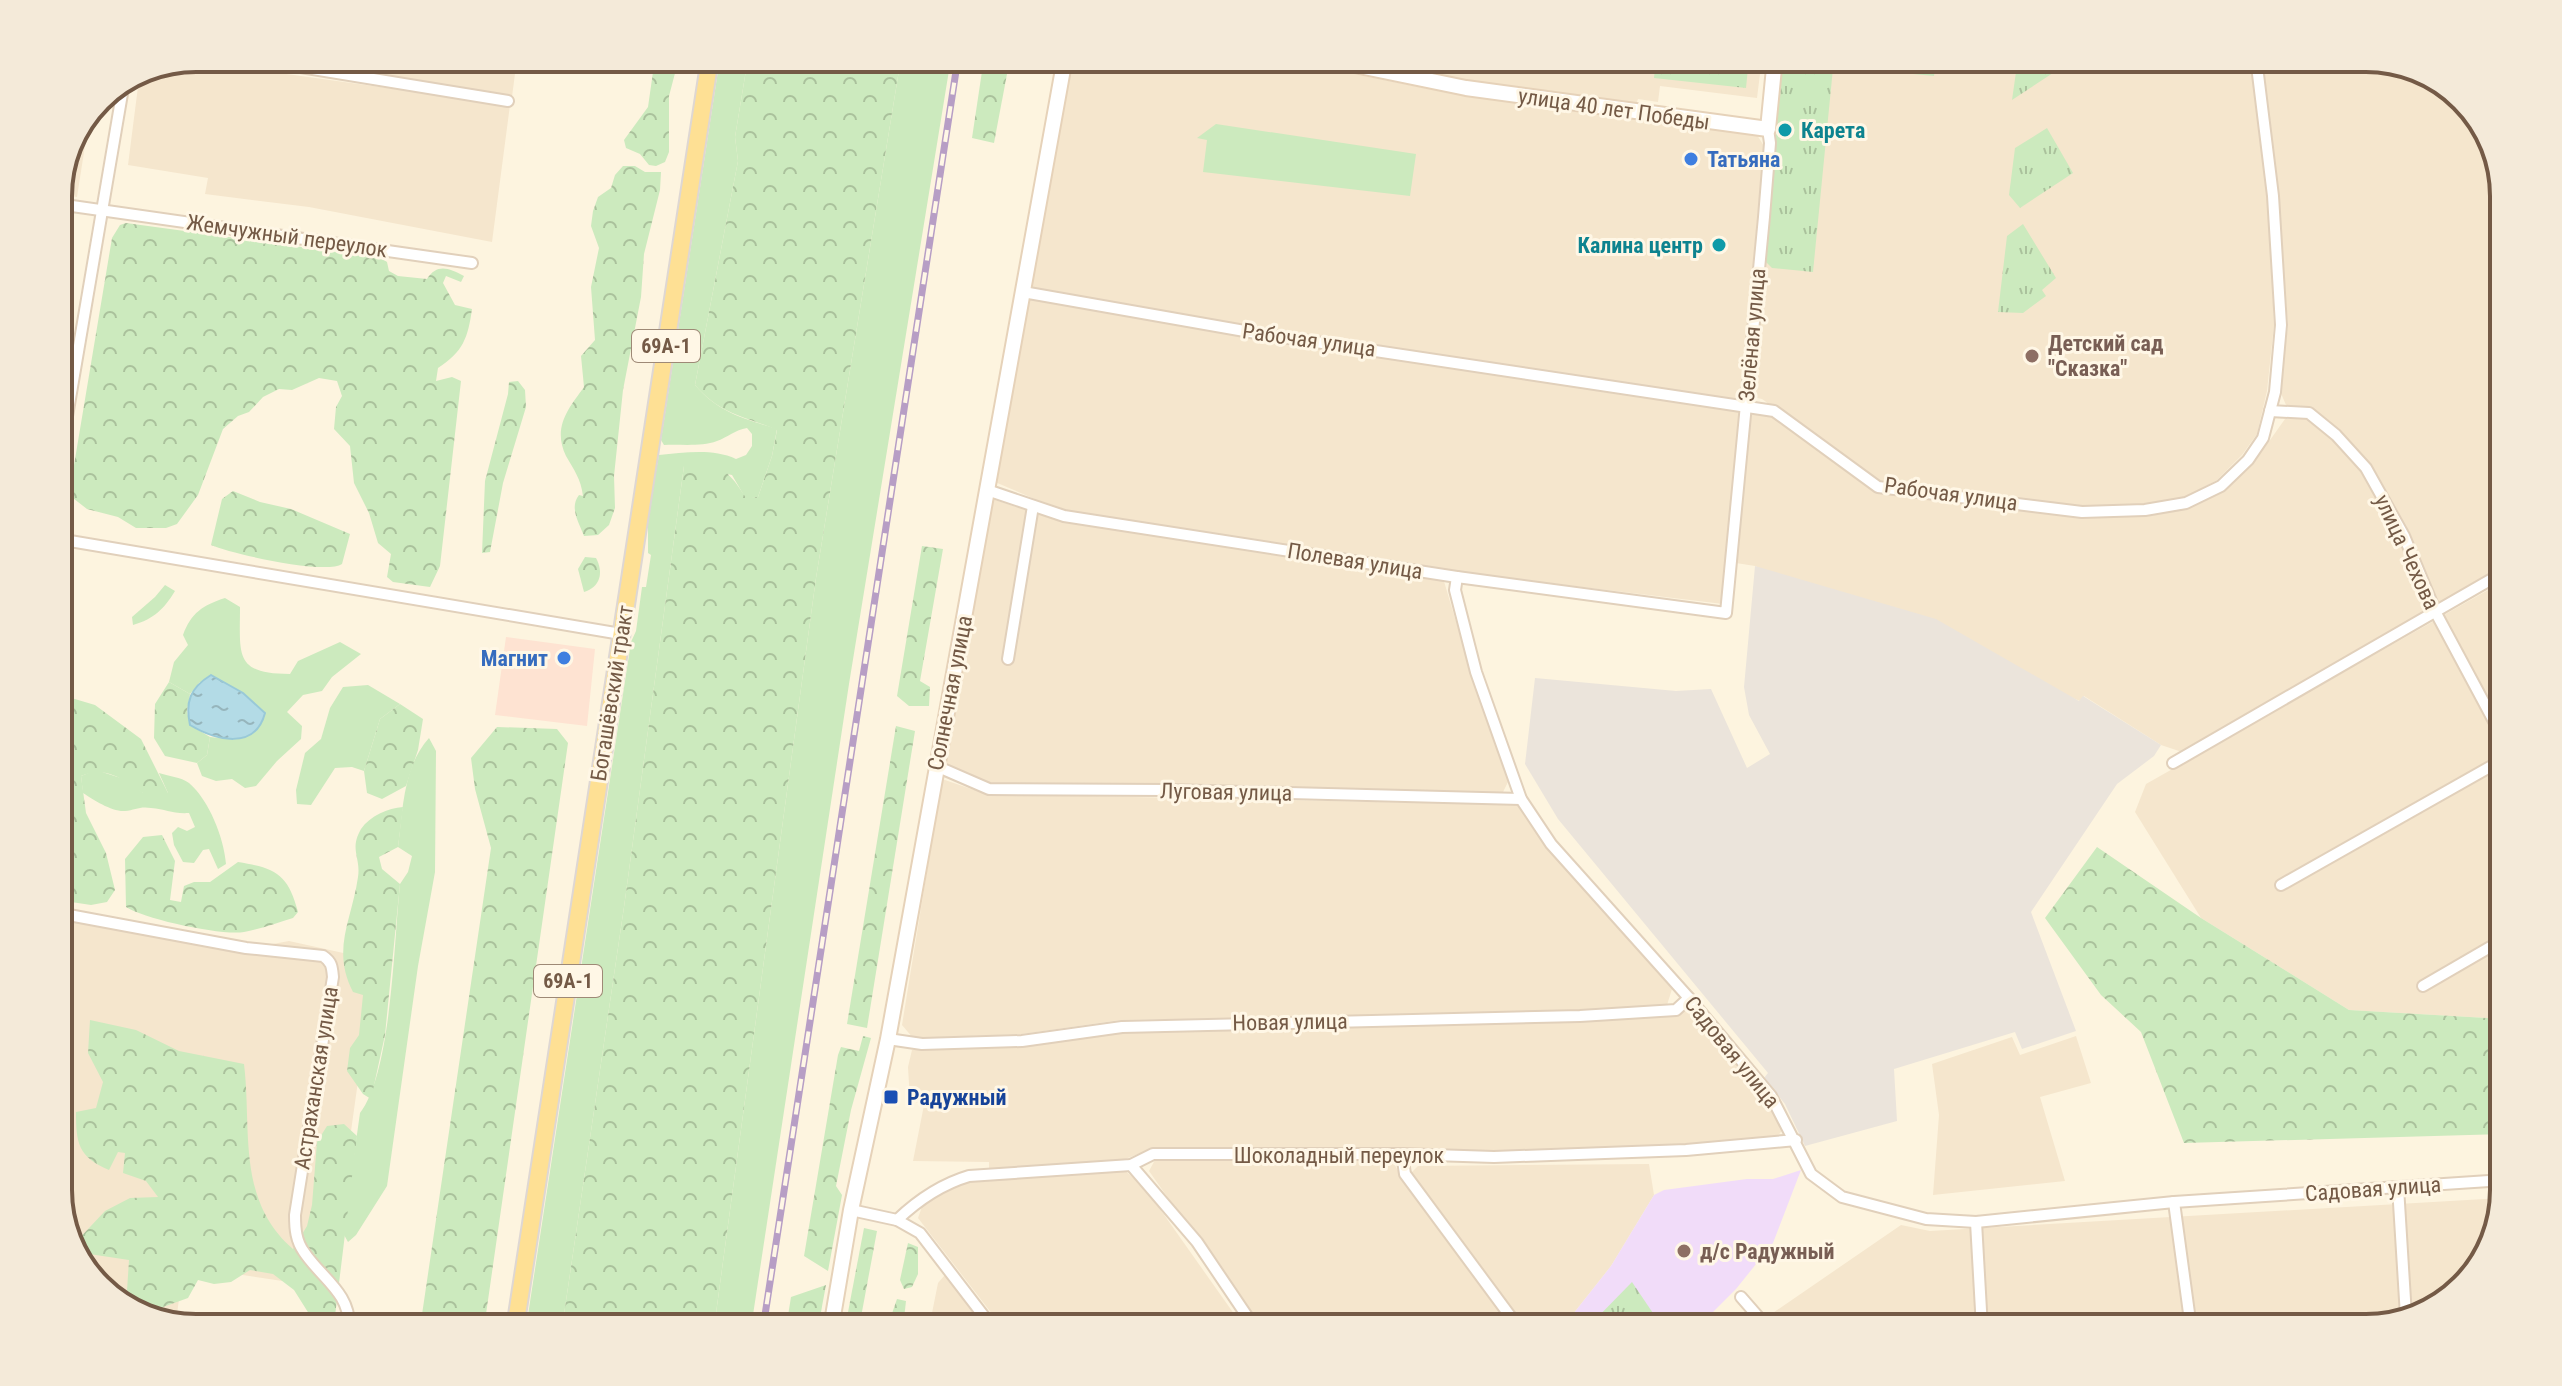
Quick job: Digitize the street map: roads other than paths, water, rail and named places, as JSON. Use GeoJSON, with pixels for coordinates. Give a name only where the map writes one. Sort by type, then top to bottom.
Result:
{"type":"FeatureCollection","features":[{"type":"Feature","properties":{"kind":"main road","name":"Богашёвский тракт"},"geometry":{"type":"LineString","coordinates":[[517,1314],[708,72]]}},
{"type":"Feature","properties":{"kind":"street"},"geometry":{"type":"LineString","coordinates":[[331,72],[508,101]]}},
{"type":"Feature","properties":{"kind":"street","name":"Солнечная улица"},"geometry":{"type":"LineString","coordinates":[[833,1314],[851,1210],[888,1039],[1062,72]]}},
{"type":"Feature","properties":{"kind":"street","name":"улица 40 лет Победы"},"geometry":{"type":"LineString","coordinates":[[1388,72],[1466,88],[1768,129]]}},
{"type":"Feature","properties":{"kind":"street","name":"Зелёная улица"},"geometry":{"type":"LineString","coordinates":[[1726,613],[1770,143],[1768,129],[1774,72]]}},
{"type":"Feature","properties":{"kind":"street","name":"Рабочая улица"},"geometry":{"type":"LineString","coordinates":[[1023,292],[1256,333],[1774,411],[1878,487],[2082,512],[2145,510],[2186,503],[2221,486],[2248,460],[2263,438],[2275,392],[2281,325],[2273,196],[2258,72]]}},
{"type":"Feature","properties":{"kind":"street"},"geometry":{"type":"LineString","coordinates":[[72,387],[121,98]]}},
{"type":"Feature","properties":{"kind":"street","name":"Жемчужный переулок"},"geometry":{"type":"LineString","coordinates":[[72,206],[472,263]]}},
{"type":"Feature","properties":{"kind":"street","name":"улица Чехова"},"geometry":{"type":"LineString","coordinates":[[2270,411],[2309,413],[2336,435],[2366,468],[2404,536],[2436,613],[2490,714]]}},
{"type":"Feature","properties":{"kind":"street","name":"Полевая улица"},"geometry":{"type":"LineString","coordinates":[[987,490],[1064,516],[1457,577],[1726,613]]}},
{"type":"Feature","properties":{"kind":"street"},"geometry":{"type":"LineString","coordinates":[[1008,659],[1033,506]]}},
{"type":"Feature","properties":{"kind":"street"},"geometry":{"type":"LineString","coordinates":[[72,541],[621,634]]}},
{"type":"Feature","properties":{"kind":"street","name":"Садовая улица"},"geometry":{"type":"LineString","coordinates":[[1457,577],[1455,590],[1476,672],[1521,799],[1551,844],[1689,998],[1771,1096],[1811,1174],[1842,1197],[1926,1219],[1976,1222],[2174,1202],[2490,1181]]}},
{"type":"Feature","properties":{"kind":"street"},"geometry":{"type":"LineString","coordinates":[[2173,763],[2490,580]]}},
{"type":"Feature","properties":{"kind":"street","name":"Луговая улица"},"geometry":{"type":"LineString","coordinates":[[936,766],[989,789],[1521,799]]}},
{"type":"Feature","properties":{"kind":"street"},"geometry":{"type":"LineString","coordinates":[[2281,885],[2490,767]]}},
{"type":"Feature","properties":{"kind":"street","name":"Астраханская улица"},"geometry":{"type":"LineString","coordinates":[[72,916],[246,948],[323,956],[332,966],[333,977],[295,1215],[296,1236],[304,1253],[340,1293],[348,1314]]}},
{"type":"Feature","properties":{"kind":"street"},"geometry":{"type":"LineString","coordinates":[[2423,986],[2490,947]]}},
{"type":"Feature","properties":{"kind":"street","name":"Новая улица"},"geometry":{"type":"LineString","coordinates":[[888,1039],[922,1044],[1008,1041],[1122,1027],[1580,1016],[1676,1010],[1689,998]]}},
{"type":"Feature","properties":{"kind":"street","name":"Шоколадный переулок"},"geometry":{"type":"LineString","coordinates":[[897,1220],[951,1181],[969,1176],[1131,1165],[1153,1154],[1494,1157],[1671,1151],[1796,1140]]}},
{"type":"Feature","properties":{"kind":"street"},"geometry":{"type":"LineString","coordinates":[[1402,1154],[1405,1174],[1509,1314]]}},
{"type":"Feature","properties":{"kind":"street"},"geometry":{"type":"LineString","coordinates":[[1131,1165],[1197,1242],[1246,1314]]}},
{"type":"Feature","properties":{"kind":"street"},"geometry":{"type":"LineString","coordinates":[[2398,1187],[2405,1307]]}},
{"type":"Feature","properties":{"kind":"street"},"geometry":{"type":"LineString","coordinates":[[2174,1202],[2189,1314]]}},
{"type":"Feature","properties":{"kind":"street"},"geometry":{"type":"LineString","coordinates":[[851,1210],[897,1220],[920,1233],[982,1314]]}},
{"type":"Feature","properties":{"kind":"street"},"geometry":{"type":"LineString","coordinates":[[1976,1222],[1981,1314]]}},
{"type":"Feature","properties":{"kind":"street"},"geometry":{"type":"LineString","coordinates":[[1741,1297],[1756,1314]]}},
{"type":"Feature","properties":{"kind":"water"},"geometry":{"type":"Polygon","coordinates":[[[211,675],[243,693],[265,713],[253,733],[233,739],[222,738],[190,725],[188,709],[191,696],[198,685],[211,675]]]}},
{"type":"Feature","properties":{"kind":"railway"},"geometry":{"type":"LineString","coordinates":[[765,1314],[956,72]]}},
{"type":"Feature","properties":{"kind":"place","name":"Карета"},"geometry":{"type":"Point","coordinates":[1785,130]}},
{"type":"Feature","properties":{"kind":"place","name":"Татьяна"},"geometry":{"type":"Point","coordinates":[1691,159]}},
{"type":"Feature","properties":{"kind":"place","name":"Калина центр"},"geometry":{"type":"Point","coordinates":[1719,245]}},
{"type":"Feature","properties":{"kind":"place","name":"Детский сад \"Сказка\""},"geometry":{"type":"Point","coordinates":[2032,356]}},
{"type":"Feature","properties":{"kind":"place","name":"Магнит"},"geometry":{"type":"Point","coordinates":[564,658]}},
{"type":"Feature","properties":{"kind":"place","name":"Радужный"},"geometry":{"type":"Point","coordinates":[891,1097]}},
{"type":"Feature","properties":{"kind":"place","name":"д/с Радужный"},"geometry":{"type":"Point","coordinates":[1684,1251]}}]}
